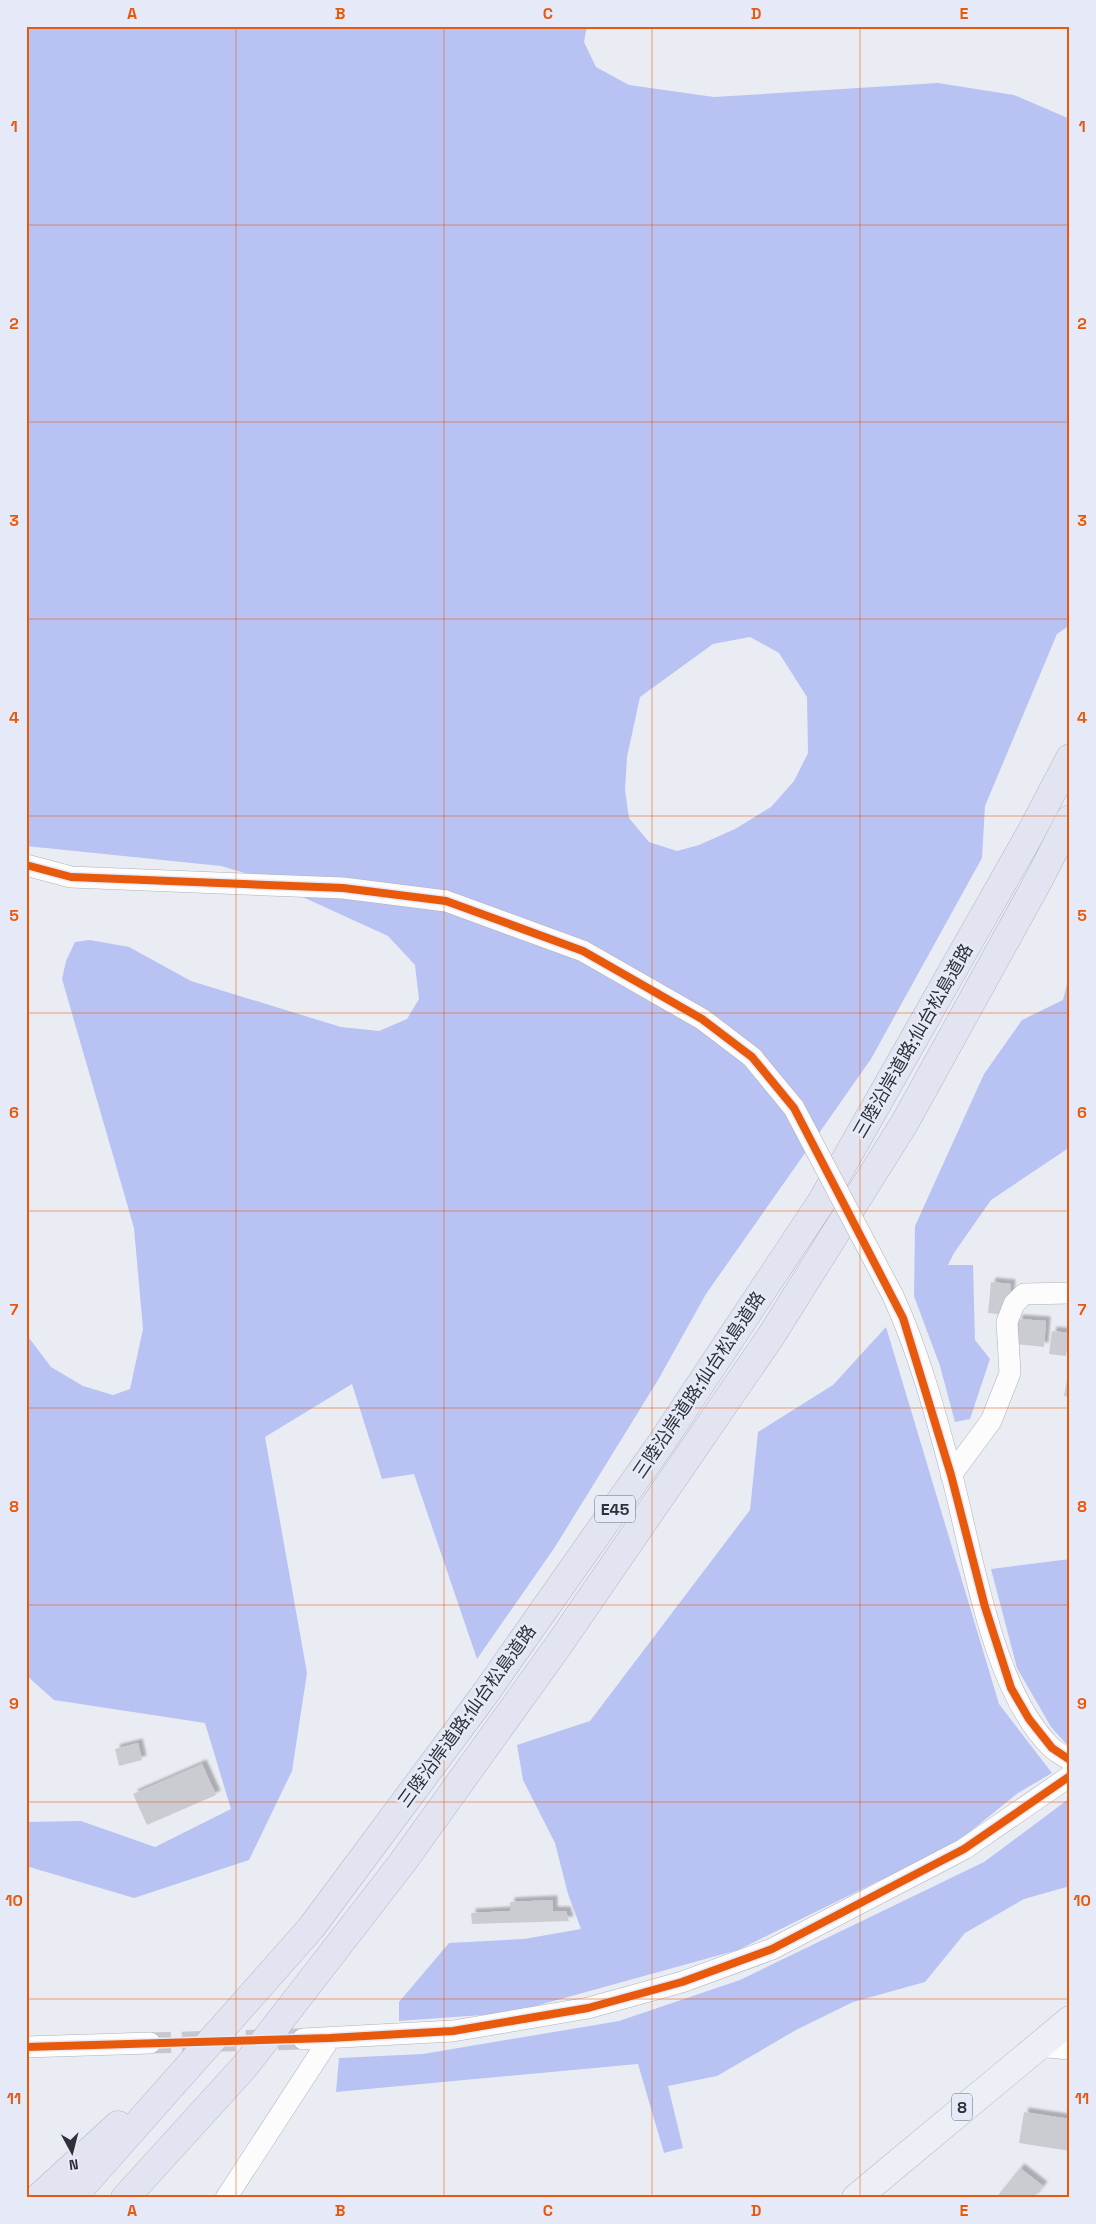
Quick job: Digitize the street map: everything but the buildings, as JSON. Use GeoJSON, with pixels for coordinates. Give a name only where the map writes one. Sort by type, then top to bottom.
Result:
{"type":"FeatureCollection","features":[{"type":"Feature","properties":{"kind":"highway","name":"三陸沿岸道路;仙台松島道路"},"geometry":{"type":"LineString","coordinates":[[72,2198],[311,1928],[482,1698],[662,1442],[822,1201],[1030,836],[1070,758]]}},
{"type":"Feature","properties":{"kind":"highway","name":"三陸沿岸道路;仙台松島道路"},"geometry":{"type":"LineString","coordinates":[[126,2198],[245,2066],[402,1864],[558,1646],[765,1344],[904,1124],[1031,894],[1070,819]]}},
{"type":"Feature","properties":{"kind":"highway"},"geometry":{"type":"LineString","coordinates":[[38,2198],[95,2144],[186,2070]]}},
{"type":"Feature","properties":{"kind":"main road","name":"8"},"geometry":{"type":"LineString","coordinates":[[856,2198],[1036,2046],[1070,2020]]}},
{"type":"Feature","properties":{"kind":"street"},"geometry":{"type":"LineString","coordinates":[[26,864],[71,877],[344,888],[446,901],[583,952],[702,1019],[752,1057],[794,1108],[893,1296],[906,1327],[952,1475],[985,1607],[1011,1688],[1028,1720],[1052,1748],[1070,1760]]}},
{"type":"Feature","properties":{"kind":"street"},"geometry":{"type":"LineString","coordinates":[[952,1475],[991,1422],[1010,1373],[1007,1322],[1014,1304],[1024,1294],[1070,1293]]}},
{"type":"Feature","properties":{"kind":"street"},"geometry":{"type":"LineString","coordinates":[[303,2039],[453,2031],[588,2008],[682,1982],[772,1949],[964,1849],[1070,1776]]}},
{"type":"Feature","properties":{"kind":"street"},"geometry":{"type":"LineString","coordinates":[[226,2198],[330,2038]]}},
{"type":"Feature","properties":{"kind":"street"},"geometry":{"type":"LineString","coordinates":[[26,2047],[150,2043]]}},
{"type":"Feature","properties":{"kind":"street"},"geometry":{"type":"LineString","coordinates":[[1036,2046],[1070,2049]]}},
{"type":"Feature","properties":{"kind":"shaded area"},"geometry":{"type":"Polygon","coordinates":[[[26,26],[587,26],[584,42],[596,67],[629,85],[714,97],[938,83],[1014,95],[1070,119],[1070,625],[1057,634],[985,806],[982,858],[871,1059],[706,1294],[658,1380],[555,1547],[477,1659],[414,1474],[382,1479],[352,1384],[265,1437],[307,1673],[292,1771],[249,1860],[134,1898],[26,1866],[26,1822],[81,1821],[155,1847],[231,1809],[205,1723],[54,1700],[26,1675],[26,1334],[51,1367],[83,1386],[113,1395],[130,1389],[143,1329],[134,1228],[62,979],[66,961],[75,942],[90,940],[129,947],[191,981],[341,1027],[379,1031],[407,1019],[419,999],[415,965],[388,936],[261,878],[221,866],[26,846],[26,26]],[[750,637],[713,644],[640,697],[627,757],[625,790],[629,818],[649,842],[677,851],[699,845],[735,829],[771,807],[794,781],[808,753],[807,697],[779,653],[750,637]]]}},
{"type":"Feature","properties":{"kind":"shaded area"},"geometry":{"type":"Polygon","coordinates":[[[1070,972],[1070,1147],[991,1200],[954,1253],[948,1265],[973,1265],[975,1340],[990,1359],[970,1419],[955,1422],[940,1366],[914,1296],[915,1226],[984,1074],[1022,1020],[1063,1000],[1070,972]]]}},
{"type":"Feature","properties":{"kind":"shaded area"},"geometry":{"type":"Polygon","coordinates":[[[886,1327],[999,1704],[1052,1773],[1018,1793],[956,1843],[738,1950],[510,2013],[399,2021],[399,2002],[449,1943],[524,1939],[581,1929],[568,1894],[555,1843],[523,1780],[517,1745],[590,1721],[750,1510],[758,1432],[833,1385],[886,1327]]]}},
{"type":"Feature","properties":{"kind":"shaded area"},"geometry":{"type":"Polygon","coordinates":[[[1070,1559],[1070,1748],[1051,1727],[1017,1668],[991,1569],[1070,1559]]]}},
{"type":"Feature","properties":{"kind":"shaded area"},"geometry":{"type":"Polygon","coordinates":[[[1070,1798],[1070,1886],[1024,1899],[965,1933],[925,1982],[853,2002],[796,2030],[717,2076],[668,2086],[683,2148],[664,2153],[638,2064],[336,2092],[339,2058],[423,2054],[619,2021],[740,1980],[984,1862],[1070,1798]]]}},
{"type":"Feature","properties":{"kind":"tunnel"},"geometry":{"type":"LineString","coordinates":[[150,2043],[303,2039]]}},
{"type":"Feature","properties":{"kind":"cycle path"},"geometry":{"type":"LineString","coordinates":[[26,865],[71,877],[343,888],[446,901],[583,951],[702,1019],[752,1057],[794,1108],[903,1318],[951,1475],[985,1607],[1011,1688],[1029,1719],[1052,1748],[1070,1760]]}},
{"type":"Feature","properties":{"kind":"cycle path"},"geometry":{"type":"LineString","coordinates":[[26,2047],[330,2038],[453,2031],[588,2008],[682,1982],[772,1949],[964,1849],[1070,1776]]}}]}
